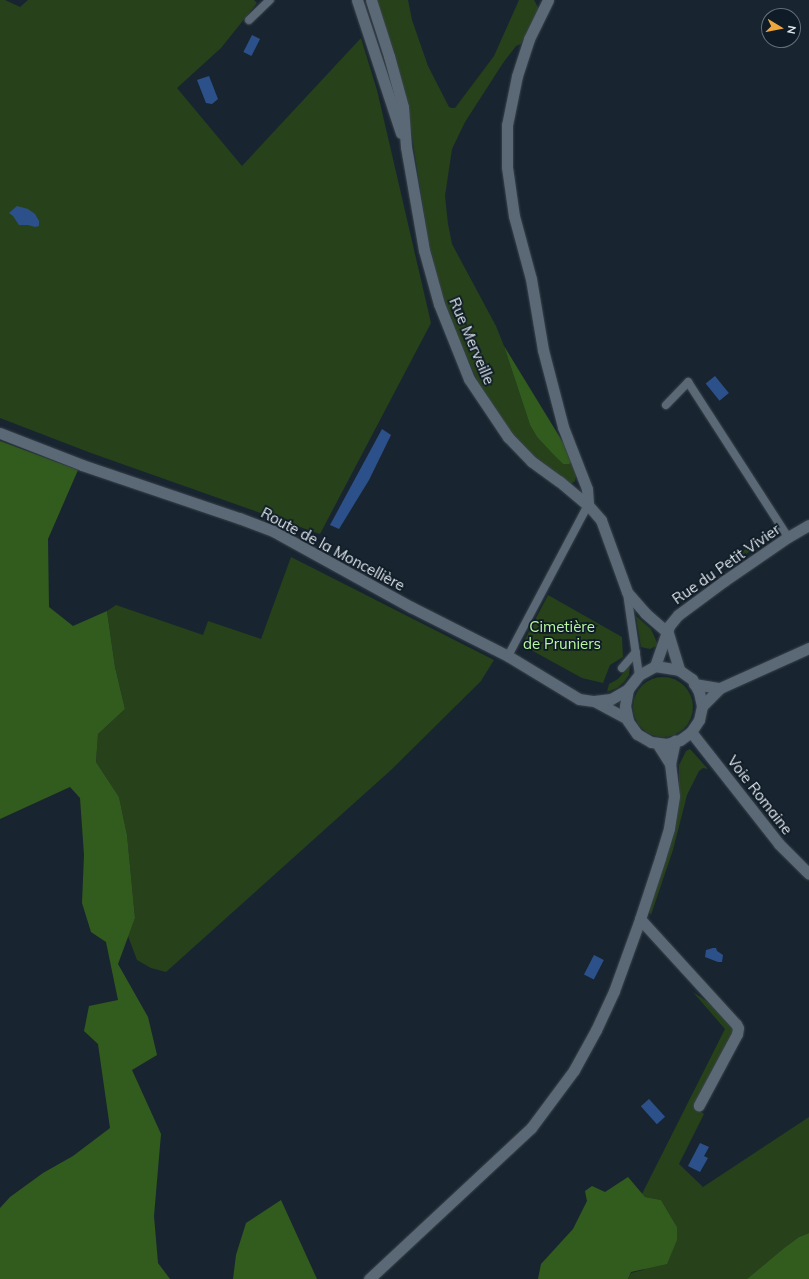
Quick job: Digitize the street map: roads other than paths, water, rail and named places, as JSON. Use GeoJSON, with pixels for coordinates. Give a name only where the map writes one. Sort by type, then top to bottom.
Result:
{"type":"FeatureCollection","features":[{"type":"Feature","properties":{"kind":"street","name":"Rue Merveille"},"geometry":{"type":"LineString","coordinates":[[357,0],[406,147]]}},
{"type":"Feature","properties":{"kind":"street","name":"Rue Merveille"},"geometry":{"type":"LineString","coordinates":[[370,0],[389,56],[403,107],[406,147],[424,250],[437,296],[469,379],[508,437],[531,461],[559,481],[588,505],[602,520],[627,592]]}},
{"type":"Feature","properties":{"kind":"street"},"geometry":{"type":"LineString","coordinates":[[548,0],[529,39],[517,76],[507,125],[507,167],[514,216],[531,279],[543,350],[563,427],[587,489],[588,505]]}},
{"type":"Feature","properties":{"kind":"street","name":"Route de la Moncellière"},"geometry":{"type":"LineString","coordinates":[[0,433],[82,465],[239,518],[275,532],[411,607],[508,656],[579,699],[594,701],[610,699],[628,689]]}},
{"type":"Feature","properties":{"kind":"street","name":"Rue du Petit Vivier"},"geometry":{"type":"LineString","coordinates":[[655,666],[668,633],[669,626],[678,615],[788,537],[809,526]]}},
{"type":"Feature","properties":{"kind":"street"},"geometry":{"type":"LineString","coordinates":[[627,592],[646,613],[668,633],[679,670]]}},
{"type":"Feature","properties":{"kind":"street"},"geometry":{"type":"LineString","coordinates":[[702,706],[720,688],[809,648]]}},
{"type":"Feature","properties":{"kind":"street"},"geometry":{"type":"LineString","coordinates":[[655,666],[679,670],[692,679],[699,692],[702,706],[699,720],[691,732],[675,741],[667,744],[651,742],[638,734],[628,719],[625,706],[628,689],[639,675],[655,666]]}},
{"type":"Feature","properties":{"kind":"street"},"geometry":{"type":"LineString","coordinates":[[694,684],[720,688]]}},
{"type":"Feature","properties":{"kind":"street","name":"Route de la Moncellière"},"geometry":{"type":"LineString","coordinates":[[594,701],[628,719]]}},
{"type":"Feature","properties":{"kind":"street","name":"Voie Romaine"},"geometry":{"type":"LineString","coordinates":[[691,732],[779,844],[809,874]]}},
{"type":"Feature","properties":{"kind":"street"},"geometry":{"type":"LineString","coordinates":[[369,1279],[531,1128],[574,1070],[596,1030],[614,991],[640,919],[669,828],[674,796],[670,764],[675,741]]}},
{"type":"Feature","properties":{"kind":"street"},"geometry":{"type":"LineString","coordinates":[[657,743],[670,764]]}},
{"type":"Feature","properties":{"kind":"street"},"geometry":{"type":"LineString","coordinates":[[640,919],[738,1028],[737,1034],[699,1105]]}},
{"type":"Feature","properties":{"kind":"lane"},"geometry":{"type":"LineString","coordinates":[[249,20],[270,0]]}},
{"type":"Feature","properties":{"kind":"lane"},"geometry":{"type":"LineString","coordinates":[[666,405],[688,382],[788,537]]}},
{"type":"Feature","properties":{"kind":"lane"},"geometry":{"type":"LineString","coordinates":[[508,656],[588,505]]}},
{"type":"Feature","properties":{"kind":"lane"},"geometry":{"type":"LineString","coordinates":[[627,592],[639,675]]}},
{"type":"Feature","properties":{"kind":"lane"},"geometry":{"type":"LineString","coordinates":[[622,668],[636,652]]}},
{"type":"Feature","properties":{"kind":"water"},"geometry":{"type":"Polygon","coordinates":[[[252,35],[260,39],[251,56],[243,52],[252,35]]]}},
{"type":"Feature","properties":{"kind":"water"},"geometry":{"type":"Polygon","coordinates":[[[209,76],[218,99],[212,104],[206,103],[197,80],[209,76]]]}},
{"type":"Feature","properties":{"kind":"water"},"geometry":{"type":"Polygon","coordinates":[[[17,206],[28,209],[35,214],[39,221],[39,226],[19,225],[9,213],[17,206]]]}},
{"type":"Feature","properties":{"kind":"water"},"geometry":{"type":"Polygon","coordinates":[[[715,376],[729,393],[720,401],[706,384],[715,376]]]}},
{"type":"Feature","properties":{"kind":"water"},"geometry":{"type":"Polygon","coordinates":[[[382,429],[391,435],[369,480],[339,529],[330,525],[382,429]]]}},
{"type":"Feature","properties":{"kind":"water"},"geometry":{"type":"Polygon","coordinates":[[[716,948],[717,951],[723,955],[722,962],[705,957],[706,950],[716,948]]]}},
{"type":"Feature","properties":{"kind":"water"},"geometry":{"type":"Polygon","coordinates":[[[594,955],[604,960],[594,980],[584,975],[594,955]]]}},
{"type":"Feature","properties":{"kind":"water"},"geometry":{"type":"Polygon","coordinates":[[[649,1099],[665,1117],[657,1124],[641,1106],[649,1099]]]}},
{"type":"Feature","properties":{"kind":"water"},"geometry":{"type":"Polygon","coordinates":[[[700,1143],[709,1147],[704,1156],[708,1158],[700,1172],[688,1166],[700,1143]]]}},
{"type":"Feature","properties":{"kind":"park label","name":"Cimetière de Pruniers"},"geometry":{"type":"Point","coordinates":[562,634]}}]}
